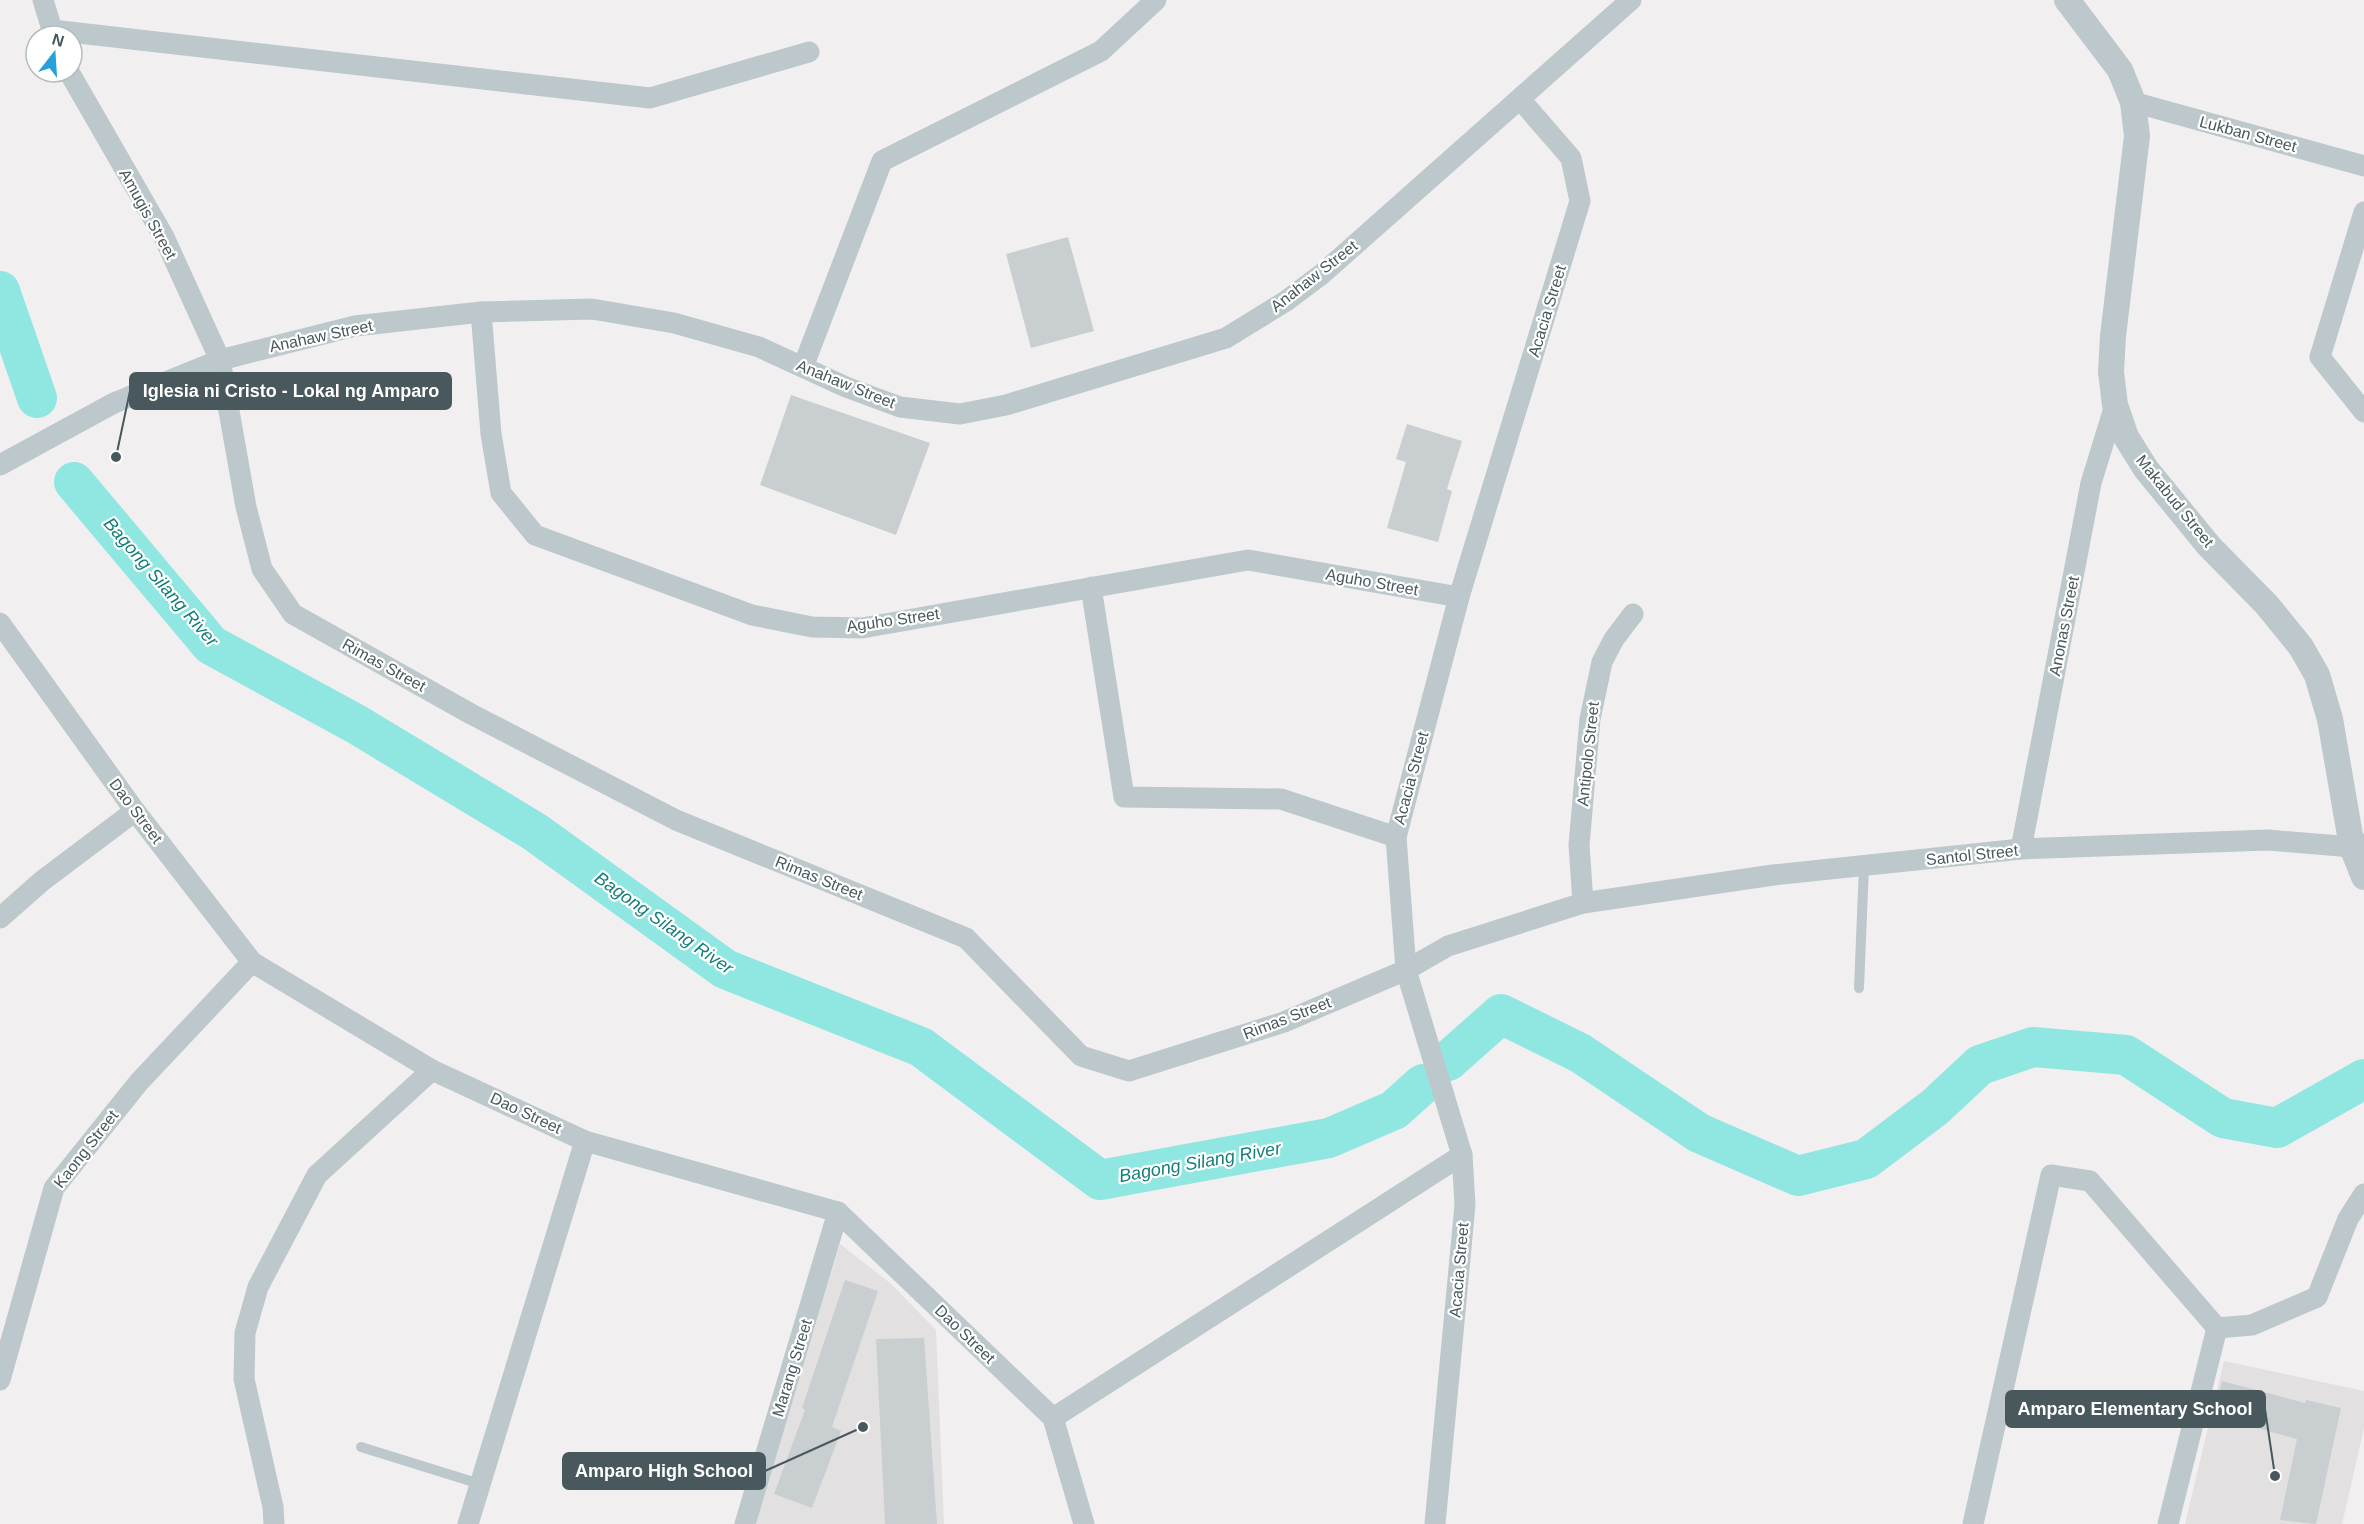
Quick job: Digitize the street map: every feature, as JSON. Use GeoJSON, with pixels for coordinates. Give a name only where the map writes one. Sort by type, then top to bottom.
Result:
{"type":"FeatureCollection","features":[{"type":"Feature","properties":{"kind":"street"},"geometry":{"type":"LineString","coordinates":[[43,0],[50,24]]}},
{"type":"Feature","properties":{"kind":"street"},"geometry":{"type":"LineString","coordinates":[[803,367],[882,161],[1101,51],[1156,0]]}},
{"type":"Feature","properties":{"kind":"street","name":"Anahaw Street"},"geometry":{"type":"LineString","coordinates":[[0,465],[114,403],[220,360],[356,326],[481,312],[592,309],[674,323],[759,347],[846,387],[900,407],[960,414],[1006,405],[1226,338],[1286,301],[1322,274],[1631,0]]}},
{"type":"Feature","properties":{"kind":"street","name":"Makabud Street"},"geometry":{"type":"LineString","coordinates":[[2067,0],[2120,70],[2133,102],[2137,136],[2113,336],[2111,372],[2115,405],[2126,437],[2146,469],[2209,546],[2266,605],[2301,647],[2317,675],[2330,719],[2364,877]]}},
{"type":"Feature","properties":{"kind":"street"},"geometry":{"type":"LineString","coordinates":[[84,36],[650,98],[809,52]]}},
{"type":"Feature","properties":{"kind":"street","name":"Amugis Street"},"geometry":{"type":"LineString","coordinates":[[76,84],[164,237],[220,360]]}},
{"type":"Feature","properties":{"kind":"street","name":"Acacia Street"},"geometry":{"type":"LineString","coordinates":[[1435,1524],[1465,1205],[1462,1155],[1406,970],[1396,837],[1459,597],[1580,201],[1571,158],[1520,99]]}},
{"type":"Feature","properties":{"kind":"street","name":"Lukban Street"},"geometry":{"type":"LineString","coordinates":[[2133,102],[2364,166]]}},
{"type":"Feature","properties":{"kind":"street"},"geometry":{"type":"LineString","coordinates":[[2364,212],[2320,357],[2364,412]]}},
{"type":"Feature","properties":{"kind":"street","name":"Aguho Street"},"geometry":{"type":"LineString","coordinates":[[481,312],[491,434],[501,493],[535,535],[752,615],[812,627],[862,627],[1248,560],[1459,597]]}},
{"type":"Feature","properties":{"kind":"street","name":"Rimas Street"},"geometry":{"type":"LineString","coordinates":[[220,360],[246,507],[262,569],[293,614],[471,714],[676,820],[966,938],[1081,1056],[1129,1071],[1284,1022],[1406,970],[1448,946],[1583,903]]}},
{"type":"Feature","properties":{"kind":"street","name":"Anonas Street"},"geometry":{"type":"LineString","coordinates":[[2021,849],[2091,483],[2115,405]]}},
{"type":"Feature","properties":{"kind":"street"},"geometry":{"type":"LineString","coordinates":[[1091,587],[1124,797],[1281,799],[1396,837]]}},
{"type":"Feature","properties":{"kind":"street","name":"Antipolo Street"},"geometry":{"type":"LineString","coordinates":[[1583,903],[1579,845],[1590,719],[1602,662],[1614,639],[1634,614]]}},
{"type":"Feature","properties":{"kind":"street","name":"Dao Street"},"geometry":{"type":"LineString","coordinates":[[0,623],[135,811],[252,962],[432,1070],[585,1141],[838,1212],[1053,1418],[1084,1524]]}},
{"type":"Feature","properties":{"kind":"street"},"geometry":{"type":"LineString","coordinates":[[0,918],[42,881],[135,811]]}},
{"type":"Feature","properties":{"kind":"street","name":"Santol Street"},"geometry":{"type":"LineString","coordinates":[[1583,903],[1773,875],[2021,849],[2268,840],[2358,846]]}},
{"type":"Feature","properties":{"kind":"street","name":"Kaong Street"},"geometry":{"type":"LineString","coordinates":[[1,1372],[54,1188],[139,1082],[252,962]]}},
{"type":"Feature","properties":{"kind":"street"},"geometry":{"type":"LineString","coordinates":[[274,1524],[273,1507],[244,1379],[245,1333],[258,1287],[317,1175],[432,1070]]}},
{"type":"Feature","properties":{"kind":"street"},"geometry":{"type":"LineString","coordinates":[[468,1524],[585,1141]]}},
{"type":"Feature","properties":{"kind":"street"},"geometry":{"type":"LineString","coordinates":[[1053,1418],[1462,1155]]}},
{"type":"Feature","properties":{"kind":"street"},"geometry":{"type":"LineString","coordinates":[[1973,1524],[2051,1175],[2090,1181],[2217,1328]]}},
{"type":"Feature","properties":{"kind":"street"},"geometry":{"type":"LineString","coordinates":[[2217,1328],[2252,1325],[2317,1297],[2348,1219],[2364,1194]]}},
{"type":"Feature","properties":{"kind":"street","name":"Marang Street"},"geometry":{"type":"LineString","coordinates":[[745,1524],[838,1212]]}},
{"type":"Feature","properties":{"kind":"street"},"geometry":{"type":"LineString","coordinates":[[2168,1524],[2217,1328]]}},
{"type":"Feature","properties":{"kind":"lane"},"geometry":{"type":"LineString","coordinates":[[1859,988],[1864,866]]}},
{"type":"Feature","properties":{"kind":"lane"},"geometry":{"type":"LineString","coordinates":[[361,1447],[480,1484]]}},
{"type":"Feature","properties":{"kind":"shaded area"},"geometry":{"type":"Polygon","coordinates":[[[840,1244],[890,1283],[936,1330],[944,1524],[755,1524],[840,1244]]]}},
{"type":"Feature","properties":{"kind":"shaded area"},"geometry":{"type":"Polygon","coordinates":[[[2224,1361],[2364,1391],[2364,1428],[2342,1524],[2185,1524],[2224,1361]]]}},
{"type":"Feature","properties":{"kind":"building"},"geometry":{"type":"Polygon","coordinates":[[[1068,237],[1094,331],[1031,348],[1006,254],[1068,237]]]}},
{"type":"Feature","properties":{"kind":"building"},"geometry":{"type":"Polygon","coordinates":[[[791,395],[930,443],[896,535],[760,485],[791,395]]]}},
{"type":"Feature","properties":{"kind":"building"},"geometry":{"type":"Polygon","coordinates":[[[1407,424],[1462,441],[1447,489],[1452,491],[1438,542],[1387,528],[1406,462],[1396,459],[1407,424]]]}},
{"type":"Feature","properties":{"kind":"building"},"geometry":{"type":"Polygon","coordinates":[[[845,1280],[878,1291],[832,1427],[841,1431],[812,1508],[774,1494],[805,1410],[802,1408],[845,1280]]]}},
{"type":"Feature","properties":{"kind":"building"},"geometry":{"type":"Polygon","coordinates":[[[924,1338],[937,1524],[885,1524],[876,1339],[924,1338]]]}},
{"type":"Feature","properties":{"kind":"building"},"geometry":{"type":"Polygon","coordinates":[[[2222,1381],[2305,1403],[2306,1400],[2341,1408],[2316,1524],[2280,1520],[2297,1439],[2213,1416],[2222,1381]]]}},
{"type":"Feature","properties":{"kind":"waterway","name":"Bagong Silang River"},"geometry":{"type":"LineString","coordinates":[[0,291],[37,398]]}},
{"type":"Feature","properties":{"kind":"waterway","name":"Bagong Silang River"},"geometry":{"type":"LineString","coordinates":[[74,482],[211,645],[356,724],[535,832],[725,969],[921,1047],[1100,1180],[1329,1138],[1394,1110],[1423,1084]]}},
{"type":"Feature","properties":{"kind":"waterway","name":"Bagong Silang River"},"geometry":{"type":"LineString","coordinates":[[1448,1061],[1501,1014],[1580,1053],[1699,1133],[1798,1176],[1866,1159],[1935,1107],[1980,1065],[2033,1047],[2126,1055],[2223,1118],[2277,1128],[2364,1079]]}},
{"type":"Feature","properties":{"kind":"place","name":"Iglesia ni Cristo - Lokal ng Amparo"},"geometry":{"type":"Point","coordinates":[116,457]}},
{"type":"Feature","properties":{"kind":"place","name":"Amparo High School"},"geometry":{"type":"Point","coordinates":[863,1427]}},
{"type":"Feature","properties":{"kind":"place","name":"Amparo Elementary School"},"geometry":{"type":"Point","coordinates":[2275,1476]}}]}
